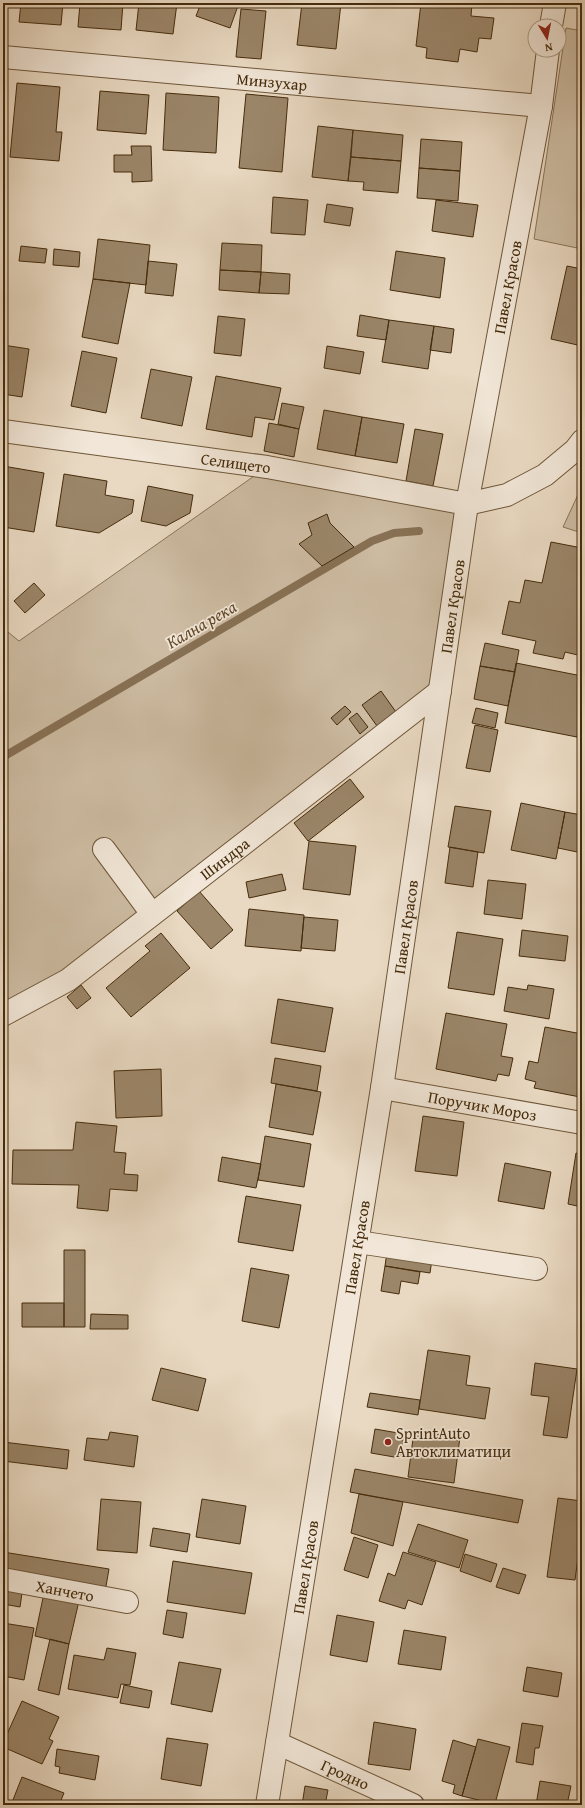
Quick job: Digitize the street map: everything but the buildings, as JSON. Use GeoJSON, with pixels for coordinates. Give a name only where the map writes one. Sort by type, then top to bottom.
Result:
{"type":"FeatureCollection","features":[{"type":"Feature","properties":{"kind":"street"},"geometry":{"type":"LineString","coordinates":[[552,18],[555,3]]}},
{"type":"Feature","properties":{"kind":"street","name":"Минзухар"},"geometry":{"type":"LineString","coordinates":[[3,57],[541,106]]}},
{"type":"Feature","properties":{"kind":"street","name":"Павел Красов"},"geometry":{"type":"LineString","coordinates":[[267,1805],[382,1088],[467,504],[541,106],[547,58]]}},
{"type":"Feature","properties":{"kind":"street","name":"Селището"},"geometry":{"type":"LineString","coordinates":[[3,431],[267,467],[467,504]]}},
{"type":"Feature","properties":{"kind":"street"},"geometry":{"type":"LineString","coordinates":[[467,504],[507,495],[544,475],[575,450],[582,441]]}},
{"type":"Feature","properties":{"kind":"street","name":"Шиндра"},"geometry":{"type":"LineString","coordinates":[[3,1015],[68,980],[440,691]]}},
{"type":"Feature","properties":{"kind":"street"},"geometry":{"type":"LineString","coordinates":[[104,849],[152,914]]}},
{"type":"Feature","properties":{"kind":"street","name":"Поручик Мороз"},"geometry":{"type":"LineString","coordinates":[[382,1088],[582,1123]]}},
{"type":"Feature","properties":{"kind":"street"},"geometry":{"type":"LineString","coordinates":[[358,1242],[536,1269]]}},
{"type":"Feature","properties":{"kind":"street","name":"Ханчето"},"geometry":{"type":"LineString","coordinates":[[3,1580],[127,1602]]}},
{"type":"Feature","properties":{"kind":"street","name":"Гродно"},"geometry":{"type":"LineString","coordinates":[[277,1743],[413,1805]]}},
{"type":"Feature","properties":{"kind":"shaded area"},"geometry":{"type":"Polygon","coordinates":[[[567,28],[582,31],[582,249],[534,239],[561,58],[567,58],[567,28]]]}},
{"type":"Feature","properties":{"kind":"shaded area"},"geometry":{"type":"Polygon","coordinates":[[[267,467],[467,504],[440,691],[3,1015],[3,628],[19,641],[267,467]]]}},
{"type":"Feature","properties":{"kind":"shaded area"},"geometry":{"type":"Polygon","coordinates":[[[582,486],[582,533],[563,527],[582,486]]]}},
{"type":"Feature","properties":{"kind":"waterway","name":"Кална река"},"geometry":{"type":"LineString","coordinates":[[3,757],[372,541],[394,533],[419,531]]}},
{"type":"Feature","properties":{"kind":"place","name":"SprintAuto Автоклиматици"},"geometry":{"type":"Point","coordinates":[388,1442]}}]}
